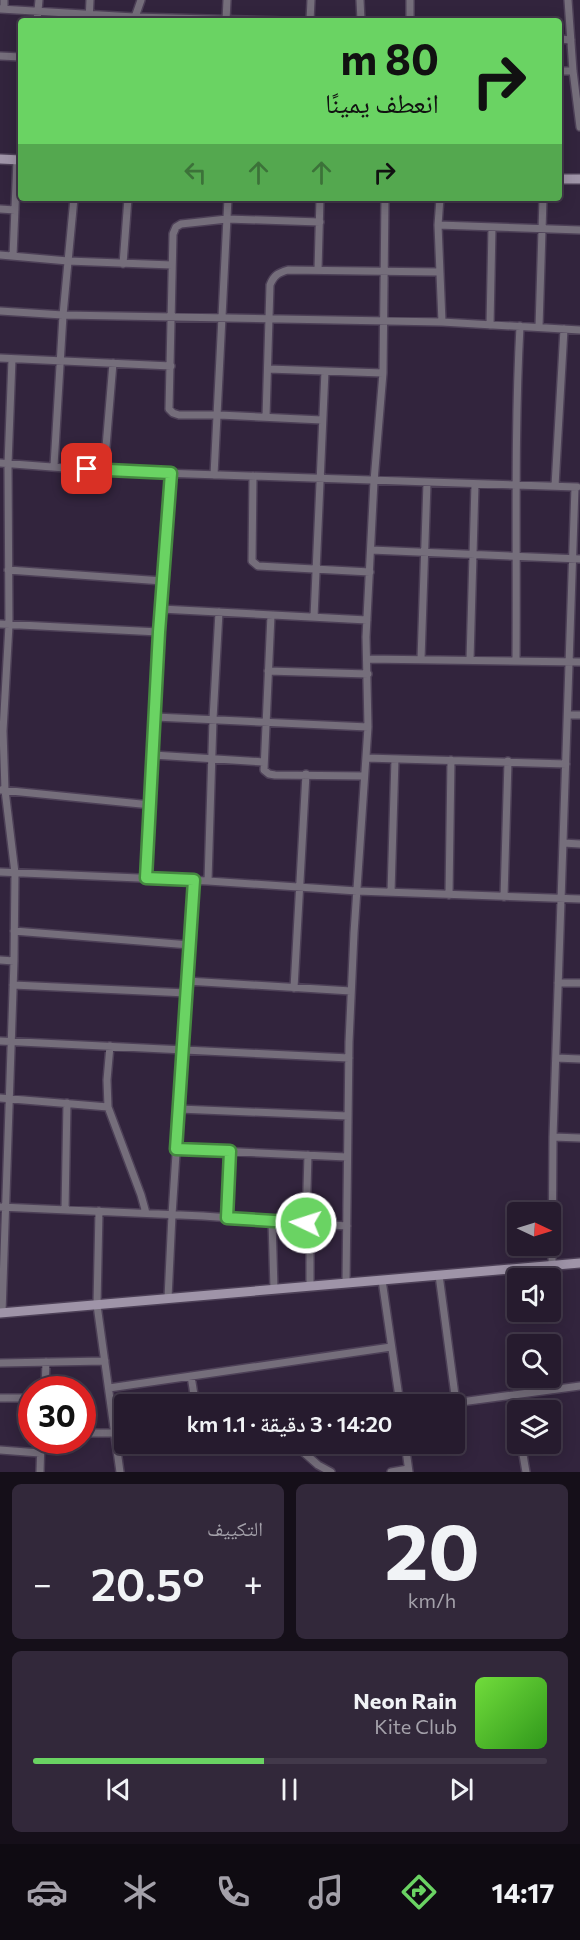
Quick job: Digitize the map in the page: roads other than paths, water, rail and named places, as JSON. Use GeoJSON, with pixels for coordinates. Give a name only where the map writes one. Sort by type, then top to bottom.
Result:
{"type":"FeatureCollection","features":[{"type":"Feature","properties":{"kind":"main road"},"geometry":{"type":"LineString","coordinates":[[0,159],[18,160]]}},
{"type":"Feature","properties":{"kind":"main road"},"geometry":{"type":"LineString","coordinates":[[562,178],[580,179]]}},
{"type":"Feature","properties":{"kind":"main road"},"geometry":{"type":"LineString","coordinates":[[1,1313],[580,1263]]}},
{"type":"Feature","properties":{"kind":"street"},"geometry":{"type":"LineString","coordinates":[[4,0],[2,9],[89,18],[90,0]]}},
{"type":"Feature","properties":{"kind":"street"},"geometry":{"type":"LineString","coordinates":[[37,18],[39,0]]}},
{"type":"Feature","properties":{"kind":"street"},"geometry":{"type":"LineString","coordinates":[[134,18],[141,0]]}},
{"type":"Feature","properties":{"kind":"street"},"geometry":{"type":"LineString","coordinates":[[226,18],[227,0]]}},
{"type":"Feature","properties":{"kind":"street"},"geometry":{"type":"LineString","coordinates":[[310,18],[311,0]]}},
{"type":"Feature","properties":{"kind":"street"},"geometry":{"type":"LineString","coordinates":[[360,0],[361,18]]}},
{"type":"Feature","properties":{"kind":"street"},"geometry":{"type":"LineString","coordinates":[[410,0],[410,18]]}},
{"type":"Feature","properties":{"kind":"street"},"geometry":{"type":"LineString","coordinates":[[568,0],[580,127]]}},
{"type":"Feature","properties":{"kind":"street"},"geometry":{"type":"LineString","coordinates":[[562,39],[571,40]]}},
{"type":"Feature","properties":{"kind":"street"},"geometry":{"type":"LineString","coordinates":[[0,56],[18,57]]}},
{"type":"Feature","properties":{"kind":"street"},"geometry":{"type":"LineString","coordinates":[[562,71],[573,71]]}},
{"type":"Feature","properties":{"kind":"street"},"geometry":{"type":"LineString","coordinates":[[14,256],[18,172]]}},
{"type":"Feature","properties":{"kind":"street"},"geometry":{"type":"LineString","coordinates":[[54,466],[63,315],[74,201]]}},
{"type":"Feature","properties":{"kind":"street"},"geometry":{"type":"LineString","coordinates":[[123,264],[128,201]]}},
{"type":"Feature","properties":{"kind":"street"},"geometry":{"type":"LineString","coordinates":[[214,475],[219,415],[228,201]]}},
{"type":"Feature","properties":{"kind":"street"},"geometry":{"type":"LineString","coordinates":[[318,270],[320,201]]}},
{"type":"Feature","properties":{"kind":"street"},"geometry":{"type":"LineString","coordinates":[[346,1283],[351,991],[368,727],[367,620],[374,481],[383,374],[385,201]]}},
{"type":"Feature","properties":{"kind":"street"},"geometry":{"type":"LineString","coordinates":[[440,201],[438,225],[442,322]]}},
{"type":"Feature","properties":{"kind":"street"},"geometry":{"type":"LineString","coordinates":[[539,327],[543,201]]}},
{"type":"Feature","properties":{"kind":"street"},"geometry":{"type":"LineString","coordinates":[[0,209],[15,210]]}},
{"type":"Feature","properties":{"kind":"street"},"geometry":{"type":"LineString","coordinates":[[320,222],[227,219],[182,224],[176,228],[173,234],[169,409],[179,415],[322,420]]}},
{"type":"Feature","properties":{"kind":"street"},"geometry":{"type":"LineString","coordinates":[[438,225],[580,230]]}},
{"type":"Feature","properties":{"kind":"street"},"geometry":{"type":"LineString","coordinates":[[490,325],[492,227]]}},
{"type":"Feature","properties":{"kind":"street"},"geometry":{"type":"LineString","coordinates":[[0,255],[68,261],[172,265]]}},
{"type":"Feature","properties":{"kind":"street"},"geometry":{"type":"LineString","coordinates":[[266,417],[270,285],[273,277],[288,270],[439,272]]}},
{"type":"Feature","properties":{"kind":"street"},"geometry":{"type":"LineString","coordinates":[[0,311],[172,318],[442,322],[580,330]]}},
{"type":"Feature","properties":{"kind":"street"},"geometry":{"type":"LineString","coordinates":[[516,660],[516,397],[520,326]]}},
{"type":"Feature","properties":{"kind":"street"},"geometry":{"type":"LineString","coordinates":[[555,486],[564,329]]}},
{"type":"Feature","properties":{"kind":"street"},"geometry":{"type":"LineString","coordinates":[[0,358],[171,366]]}},
{"type":"Feature","properties":{"kind":"street"},"geometry":{"type":"LineString","coordinates":[[1,1313],[3,1207],[14,961],[15,873],[2,790],[2,731],[9,625],[4,522],[4,464],[12,358]]}},
{"type":"Feature","properties":{"kind":"street"},"geometry":{"type":"LineString","coordinates":[[104,471],[113,363]]}},
{"type":"Feature","properties":{"kind":"street"},"geometry":{"type":"LineString","coordinates":[[268,369],[383,374]]}},
{"type":"Feature","properties":{"kind":"street"},"geometry":{"type":"LineString","coordinates":[[314,617],[325,371]]}},
{"type":"Feature","properties":{"kind":"street"},"geometry":{"type":"LineString","coordinates":[[0,408],[9,409]]}},
{"type":"Feature","properties":{"kind":"street"},"geometry":{"type":"LineString","coordinates":[[4,464],[104,471],[578,487],[577,559],[570,662],[558,983],[552,1265]]}},
{"type":"Feature","properties":{"kind":"street"},"geometry":{"type":"LineString","coordinates":[[146,878],[159,632],[171,473]]}},
{"type":"Feature","properties":{"kind":"street"},"geometry":{"type":"LineString","coordinates":[[253,476],[251,555],[252,561],[258,566],[370,572]]}},
{"type":"Feature","properties":{"kind":"street"},"geometry":{"type":"LineString","coordinates":[[422,659],[427,483]]}},
{"type":"Feature","properties":{"kind":"street"},"geometry":{"type":"LineString","coordinates":[[470,660],[475,484]]}},
{"type":"Feature","properties":{"kind":"street"},"geometry":{"type":"LineString","coordinates":[[371,550],[577,559]]}},
{"type":"Feature","properties":{"kind":"street"},"geometry":{"type":"LineString","coordinates":[[8,570],[163,581]]}},
{"type":"Feature","properties":{"kind":"street"},"geometry":{"type":"LineString","coordinates":[[161,609],[367,620]]}},
{"type":"Feature","properties":{"kind":"street"},"geometry":{"type":"LineString","coordinates":[[208,880],[219,612]]}},
{"type":"Feature","properties":{"kind":"street"},"geometry":{"type":"LineString","coordinates":[[271,615],[264,770],[268,774],[364,777]]}},
{"type":"Feature","properties":{"kind":"street"},"geometry":{"type":"LineString","coordinates":[[0,624],[159,632]]}},
{"type":"Feature","properties":{"kind":"street"},"geometry":{"type":"LineString","coordinates":[[367,659],[580,662]]}},
{"type":"Feature","properties":{"kind":"street"},"geometry":{"type":"LineString","coordinates":[[268,671],[368,674]]}},
{"type":"Feature","properties":{"kind":"street"},"geometry":{"type":"LineString","coordinates":[[568,715],[580,715]]}},
{"type":"Feature","properties":{"kind":"street"},"geometry":{"type":"LineString","coordinates":[[155,717],[368,727]]}},
{"type":"Feature","properties":{"kind":"street"},"geometry":{"type":"LineString","coordinates":[[153,754],[264,762]]}},
{"type":"Feature","properties":{"kind":"street"},"geometry":{"type":"LineString","coordinates":[[366,758],[566,764]]}},
{"type":"Feature","properties":{"kind":"street"},"geometry":{"type":"LineString","coordinates":[[391,892],[395,759]]}},
{"type":"Feature","properties":{"kind":"street"},"geometry":{"type":"LineString","coordinates":[[449,895],[452,760]]}},
{"type":"Feature","properties":{"kind":"street"},"geometry":{"type":"LineString","coordinates":[[504,897],[508,761]]}},
{"type":"Feature","properties":{"kind":"street"},"geometry":{"type":"LineString","coordinates":[[294,988],[306,774]]}},
{"type":"Feature","properties":{"kind":"street"},"geometry":{"type":"LineString","coordinates":[[2,790],[151,805]]}},
{"type":"Feature","properties":{"kind":"street"},"geometry":{"type":"LineString","coordinates":[[563,843],[580,844]]}},
{"type":"Feature","properties":{"kind":"street"},"geometry":{"type":"LineString","coordinates":[[0,872],[208,880],[357,891],[580,899]]}},
{"type":"Feature","properties":{"kind":"street"},"geometry":{"type":"LineString","coordinates":[[168,1298],[194,880]]}},
{"type":"Feature","properties":{"kind":"street"},"geometry":{"type":"LineString","coordinates":[[14,931],[190,945]]}},
{"type":"Feature","properties":{"kind":"street"},"geometry":{"type":"LineString","coordinates":[[0,960],[14,961]]}},
{"type":"Feature","properties":{"kind":"street"},"geometry":{"type":"LineString","coordinates":[[187,981],[351,991]]}},
{"type":"Feature","properties":{"kind":"street"},"geometry":{"type":"LineString","coordinates":[[558,983],[580,983]]}},
{"type":"Feature","properties":{"kind":"street"},"geometry":{"type":"LineString","coordinates":[[13,985],[187,993]]}},
{"type":"Feature","properties":{"kind":"street"},"geometry":{"type":"LineString","coordinates":[[0,1041],[349,1058]]}},
{"type":"Feature","properties":{"kind":"street"},"geometry":{"type":"LineString","coordinates":[[110,1046],[107,1080],[108,1107],[146,1213]]}},
{"type":"Feature","properties":{"kind":"street"},"geometry":{"type":"LineString","coordinates":[[556,1058],[580,1059]]}},
{"type":"Feature","properties":{"kind":"street"},"geometry":{"type":"LineString","coordinates":[[0,1098],[108,1107]]}},
{"type":"Feature","properties":{"kind":"street"},"geometry":{"type":"LineString","coordinates":[[65,1210],[67,1104]]}},
{"type":"Feature","properties":{"kind":"street"},"geometry":{"type":"LineString","coordinates":[[179,1109],[348,1116]]}},
{"type":"Feature","properties":{"kind":"street"},"geometry":{"type":"LineString","coordinates":[[553,1137],[580,1138]]}},
{"type":"Feature","properties":{"kind":"street"},"geometry":{"type":"LineString","coordinates":[[176,1149],[347,1157]]}},
{"type":"Feature","properties":{"kind":"street"},"geometry":{"type":"LineString","coordinates":[[227,1218],[230,1151]]}},
{"type":"Feature","properties":{"kind":"street"},"geometry":{"type":"LineString","coordinates":[[308,1155],[310,1286]]}},
{"type":"Feature","properties":{"kind":"street"},"geometry":{"type":"LineString","coordinates":[[3,1207],[146,1213],[347,1226]]}},
{"type":"Feature","properties":{"kind":"street"},"geometry":{"type":"LineString","coordinates":[[99,1211],[97,1305],[114,1427]]}},
{"type":"Feature","properties":{"kind":"street"},"geometry":{"type":"LineString","coordinates":[[272,1221],[274,1289]]}},
{"type":"Feature","properties":{"kind":"street"},"geometry":{"type":"LineString","coordinates":[[440,1275],[455,1394]]}},
{"type":"Feature","properties":{"kind":"street"},"geometry":{"type":"LineString","coordinates":[[382,1280],[398,1394]]}},
{"type":"Feature","properties":{"kind":"street"},"geometry":{"type":"LineString","coordinates":[[108,1388],[391,1347]]}},
{"type":"Feature","properties":{"kind":"street"},"geometry":{"type":"LineString","coordinates":[[0,1363],[105,1361]]}},
{"type":"Feature","properties":{"kind":"street"},"geometry":{"type":"LineString","coordinates":[[45,1376],[46,1362]]}},
{"type":"Feature","properties":{"kind":"street"},"geometry":{"type":"LineString","coordinates":[[191,1376],[194,1394]]}},
{"type":"Feature","properties":{"kind":"street"},"geometry":{"type":"LineString","coordinates":[[465,1402],[580,1388]]}},
{"type":"Feature","properties":{"kind":"street"},"geometry":{"type":"LineString","coordinates":[[514,1395],[515,1400]]}},
{"type":"Feature","properties":{"kind":"street"},"geometry":{"type":"LineString","coordinates":[[0,1398],[18,1398]]}},
{"type":"Feature","properties":{"kind":"street"},"geometry":{"type":"LineString","coordinates":[[96,1432],[114,1433]]}},
{"type":"Feature","properties":{"kind":"street"},"geometry":{"type":"LineString","coordinates":[[0,1450],[18,1451]]}},
{"type":"Feature","properties":{"kind":"street"},"geometry":{"type":"LineString","coordinates":[[40,1454],[40,1472]]}},
{"type":"Feature","properties":{"kind":"street"},"geometry":{"type":"LineString","coordinates":[[118,1454],[120,1472]]}},
{"type":"Feature","properties":{"kind":"street"},"geometry":{"type":"LineString","coordinates":[[306,1454],[331,1472]]}},
{"type":"Feature","properties":{"kind":"street"},"geometry":{"type":"LineString","coordinates":[[391,1472],[409,1470],[407,1454]]}},
{"type":"Feature","properties":{"kind":"street"},"geometry":{"type":"LineString","coordinates":[[523,1454],[526,1472]]}}]}
